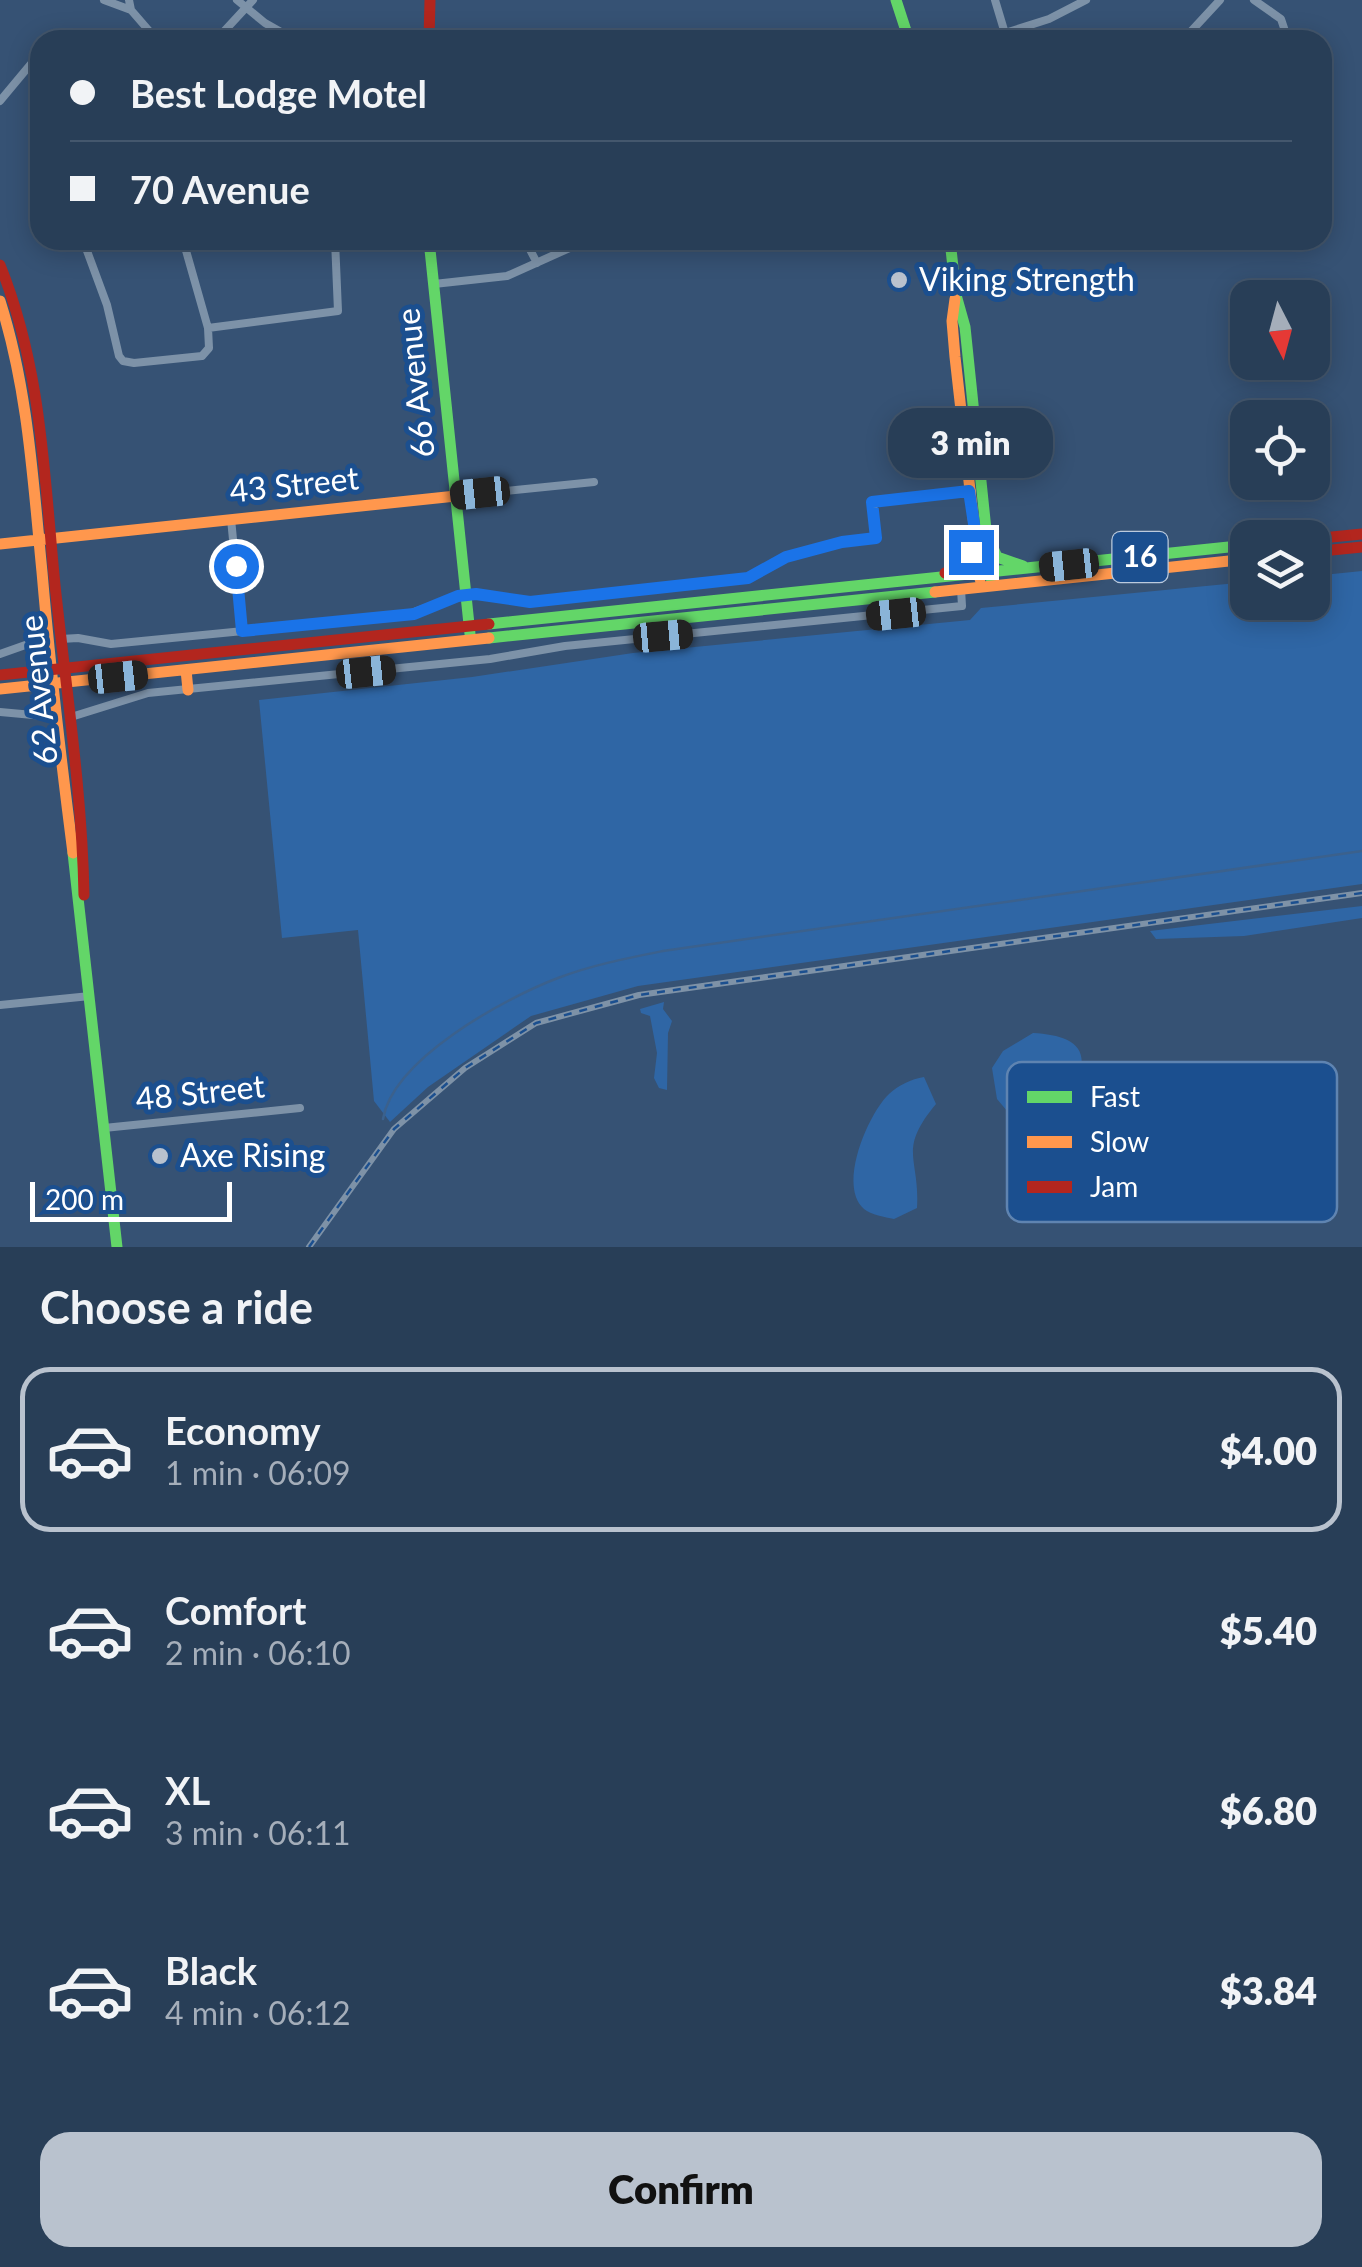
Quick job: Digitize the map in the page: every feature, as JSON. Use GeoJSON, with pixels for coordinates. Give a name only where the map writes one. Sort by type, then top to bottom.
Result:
{"type":"FeatureCollection","features":[{"type":"Feature","properties":{"kind":"main road"},"geometry":{"type":"LineString","coordinates":[[430,0],[430,30]]}},
{"type":"Feature","properties":{"kind":"main road"},"geometry":{"type":"LineString","coordinates":[[896,0],[906,30]]}},
{"type":"Feature","properties":{"kind":"main road","name":"66 Avenue"},"geometry":{"type":"LineString","coordinates":[[430,250],[470,634]]}},
{"type":"Feature","properties":{"kind":"main road"},"geometry":{"type":"LineString","coordinates":[[951,250],[956,295],[952,321],[986,580]]}},
{"type":"Feature","properties":{"kind":"main road","name":"62 Avenue"},"geometry":{"type":"LineString","coordinates":[[0,266],[21,318],[33,367],[54,638],[51,670],[55,717],[84,934],[117,1247]]}},
{"type":"Feature","properties":{"kind":"main road","name":"62 Avenue"},"geometry":{"type":"LineString","coordinates":[[0,301],[17,354],[44,539]]}},
{"type":"Feature","properties":{"kind":"main road","name":"43 Street"},"geometry":{"type":"LineString","coordinates":[[0,544],[456,496]]}},
{"type":"Feature","properties":{"kind":"main road"},"geometry":{"type":"LineString","coordinates":[[981,534],[998,557],[1032,569]]}},
{"type":"Feature","properties":{"kind":"main road"},"geometry":{"type":"LineString","coordinates":[[927,580],[964,564],[981,534]]}},
{"type":"Feature","properties":{"kind":"main road"},"geometry":{"type":"LineString","coordinates":[[1330,537],[1362,534]]}},
{"type":"Feature","properties":{"kind":"main road","name":"16"},"geometry":{"type":"LineString","coordinates":[[0,676],[961,589],[1032,569],[1230,547]]}},
{"type":"Feature","properties":{"kind":"main road"},"geometry":{"type":"LineString","coordinates":[[1330,550],[1362,547]]}},
{"type":"Feature","properties":{"kind":"main road","name":"16"},"geometry":{"type":"LineString","coordinates":[[0,689],[927,580],[986,580],[1230,560]]}},
{"type":"Feature","properties":{"kind":"main road","name":"62 Avenue"},"geometry":{"type":"LineString","coordinates":[[54,638],[65,668],[71,717],[84,934]]}},
{"type":"Feature","properties":{"kind":"main road"},"geometry":{"type":"LineString","coordinates":[[186,670],[188,690]]}},
{"type":"Feature","properties":{"kind":"street"},"geometry":{"type":"LineString","coordinates":[[104,0],[130,5],[149,30]]}},
{"type":"Feature","properties":{"kind":"street"},"geometry":{"type":"LineString","coordinates":[[237,0],[279,30]]}},
{"type":"Feature","properties":{"kind":"street"},"geometry":{"type":"LineString","coordinates":[[225,30],[252,0]]}},
{"type":"Feature","properties":{"kind":"street"},"geometry":{"type":"LineString","coordinates":[[995,0],[1004,30]]}},
{"type":"Feature","properties":{"kind":"street"},"geometry":{"type":"LineString","coordinates":[[1021,30],[1086,0]]}},
{"type":"Feature","properties":{"kind":"street"},"geometry":{"type":"LineString","coordinates":[[1192,30],[1220,0]]}},
{"type":"Feature","properties":{"kind":"street"},"geometry":{"type":"LineString","coordinates":[[1254,0],[1281,19],[1285,30]]}},
{"type":"Feature","properties":{"kind":"street"},"geometry":{"type":"LineString","coordinates":[[0,101],[30,65]]}},
{"type":"Feature","properties":{"kind":"street"},"geometry":{"type":"LineString","coordinates":[[87,250],[108,304],[119,356],[122,361],[134,363],[202,356],[209,348],[208,328],[187,250]]}},
{"type":"Feature","properties":{"kind":"street"},"geometry":{"type":"LineString","coordinates":[[208,328],[338,311],[335,250]]}},
{"type":"Feature","properties":{"kind":"street"},"geometry":{"type":"LineString","coordinates":[[530,250],[536,263]]}},
{"type":"Feature","properties":{"kind":"street"},"geometry":{"type":"LineString","coordinates":[[434,284],[507,276],[565,250]]}},
{"type":"Feature","properties":{"kind":"street","name":"43 Street"},"geometry":{"type":"LineString","coordinates":[[456,496],[594,482]]}},
{"type":"Feature","properties":{"kind":"street"},"geometry":{"type":"LineString","coordinates":[[0,654],[54,638],[112,644],[414,614],[448,598],[466,595],[530,602],[748,578],[786,557],[842,542],[876,538],[872,502],[975,490]]}},
{"type":"Feature","properties":{"kind":"street"},"geometry":{"type":"LineString","coordinates":[[231,520],[242,631]]}},
{"type":"Feature","properties":{"kind":"street"},"geometry":{"type":"LineString","coordinates":[[71,717],[130,696],[962,606],[961,589]]}},
{"type":"Feature","properties":{"kind":"street"},"geometry":{"type":"LineString","coordinates":[[0,712],[55,717]]}},
{"type":"Feature","properties":{"kind":"street"},"geometry":{"type":"LineString","coordinates":[[0,1005],[90,996]]}},
{"type":"Feature","properties":{"kind":"street","name":"48 Street"},"geometry":{"type":"LineString","coordinates":[[104,1128],[300,1108]]}},
{"type":"Feature","properties":{"kind":"shaded area"},"geometry":{"type":"Polygon","coordinates":[[[1362,571],[1362,884],[638,986],[531,1016],[428,1087],[390,1122],[374,1101],[358,930],[282,938],[259,700],[472,677],[633,653],[970,620],[981,608],[1230,584],[1230,620],[1330,620],[1330,574],[1362,571]]]}},
{"type":"Feature","properties":{"kind":"shaded area"},"geometry":{"type":"Polygon","coordinates":[[[1362,906],[1362,918],[1244,936],[1156,939],[1150,931],[1362,906]]]}},
{"type":"Feature","properties":{"kind":"shaded area"},"geometry":{"type":"Polygon","coordinates":[[[664,1002],[663,1009],[672,1021],[668,1033],[667,1090],[659,1088],[654,1078],[657,1053],[650,1016],[640,1009],[664,1002]]]}},
{"type":"Feature","properties":{"kind":"shaded area"},"geometry":{"type":"Polygon","coordinates":[[[1033,1033],[1057,1036],[1074,1044],[1082,1062],[1007,1062],[1007,1111],[997,1099],[992,1068],[1003,1051],[1033,1033]]]}},
{"type":"Feature","properties":{"kind":"shaded area"},"geometry":{"type":"Polygon","coordinates":[[[924,1077],[936,1104],[914,1144],[917,1208],[894,1219],[874,1214],[856,1198],[858,1150],[872,1117],[889,1094],[924,1077]]]}},
{"type":"Feature","properties":{"kind":"waterway"},"geometry":{"type":"LineString","coordinates":[[383,1119],[391,1097],[407,1074],[429,1053],[510,1000],[571,973],[663,951],[1362,851]]}},
{"type":"Feature","properties":{"kind":"railway"},"geometry":{"type":"LineString","coordinates":[[309,1247],[394,1129],[465,1068],[536,1023],[639,995],[1362,893]]}},
{"type":"Feature","properties":{"kind":"traffic: fast"},"geometry":{"type":"LineString","coordinates":[[896,0],[906,30]]}},
{"type":"Feature","properties":{"kind":"traffic: fast"},"geometry":{"type":"LineString","coordinates":[[430,250],[470,634]]}},
{"type":"Feature","properties":{"kind":"traffic: fast"},"geometry":{"type":"LineString","coordinates":[[951,250],[956,295],[965,327],[991,578]]}},
{"type":"Feature","properties":{"kind":"traffic: fast"},"geometry":{"type":"LineString","coordinates":[[986,532],[997,557],[1023,566]]}},
{"type":"Feature","properties":{"kind":"traffic: fast"},"geometry":{"type":"LineString","coordinates":[[489,624],[1230,547]]}},
{"type":"Feature","properties":{"kind":"traffic: fast"},"geometry":{"type":"LineString","coordinates":[[489,638],[935,592]]}},
{"type":"Feature","properties":{"kind":"traffic: fast"},"geometry":{"type":"LineString","coordinates":[[73,853],[117,1247]]}},
{"type":"Feature","properties":{"kind":"traffic: slow"},"geometry":{"type":"LineString","coordinates":[[955,299],[955,357],[980,579]]}},
{"type":"Feature","properties":{"kind":"traffic: slow"},"geometry":{"type":"LineString","coordinates":[[0,301],[28,435],[73,853]]}},
{"type":"Feature","properties":{"kind":"traffic: slow"},"geometry":{"type":"LineString","coordinates":[[0,544],[456,496]]}},
{"type":"Feature","properties":{"kind":"traffic: slow"},"geometry":{"type":"LineString","coordinates":[[935,592],[1230,561]]}},
{"type":"Feature","properties":{"kind":"traffic: slow"},"geometry":{"type":"LineString","coordinates":[[0,689],[489,638]]}},
{"type":"Feature","properties":{"kind":"traffic: slow"},"geometry":{"type":"LineString","coordinates":[[186,670],[188,690]]}},
{"type":"Feature","properties":{"kind":"traffic: jam"},"geometry":{"type":"LineString","coordinates":[[429,30],[430,0]]}},
{"type":"Feature","properties":{"kind":"traffic: jam"},"geometry":{"type":"LineString","coordinates":[[0,265],[25,343],[39,423],[77,779],[84,895]]}},
{"type":"Feature","properties":{"kind":"traffic: jam"},"geometry":{"type":"LineString","coordinates":[[1330,537],[1362,534]]}},
{"type":"Feature","properties":{"kind":"traffic: jam"},"geometry":{"type":"LineString","coordinates":[[945,573],[964,564],[976,537]]}},
{"type":"Feature","properties":{"kind":"traffic: jam"},"geometry":{"type":"LineString","coordinates":[[1330,550],[1362,547]]}},
{"type":"Feature","properties":{"kind":"traffic: jam"},"geometry":{"type":"LineString","coordinates":[[0,675],[489,624]]}},
{"type":"Feature","properties":{"kind":"place","name":"Viking Strength"},"geometry":{"type":"Point","coordinates":[899,280]}},
{"type":"Feature","properties":{"kind":"place","name":"Axe Rising"},"geometry":{"type":"Point","coordinates":[160,1156]}},
{"type":"Feature","properties":{"kind":"route"},"geometry":{"type":"LineString","coordinates":[[236,566],[242,631],[414,614],[448,598],[476,594],[530,602],[748,578],[786,557],[842,542],[876,538],[872,502],[969,491],[976,537],[971,552]]}}]}
